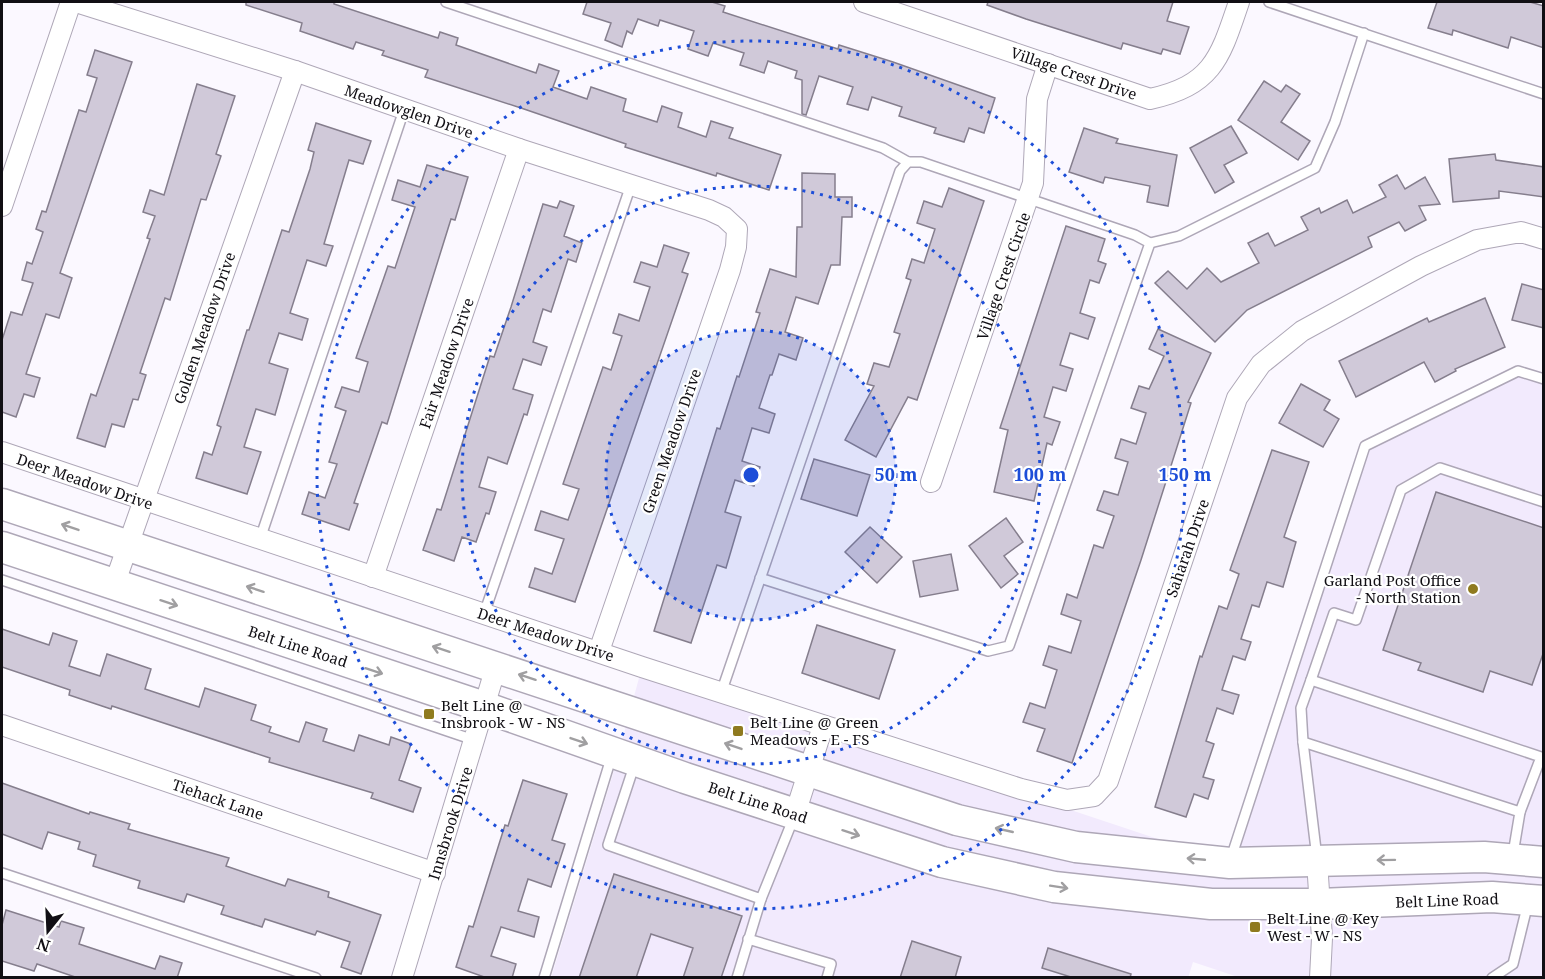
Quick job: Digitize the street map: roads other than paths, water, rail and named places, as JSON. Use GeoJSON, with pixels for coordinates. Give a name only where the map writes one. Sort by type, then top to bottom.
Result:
{"type":"FeatureCollection","features":[{"type":"Feature","properties":{"kind":"main road"},"geometry":{"type":"LineString","coordinates":[[2,504],[957,820],[1076,847],[1230,863],[1485,857],[1544,862]]}},
{"type":"Feature","properties":{"kind":"main road","name":"Belt Line Road"},"geometry":{"type":"LineString","coordinates":[[2,547],[942,862],[1054,887],[1211,904],[1319,904],[1492,897],[1536,900]]}},
{"type":"Feature","properties":{"kind":"street"},"geometry":{"type":"LineString","coordinates":[[2,206],[71,2]]}},
{"type":"Feature","properties":{"kind":"street","name":"Meadowglen Drive"},"geometry":{"type":"LineString","coordinates":[[76,2],[295,71],[519,149],[709,210],[724,217],[737,229]]}},
{"type":"Feature","properties":{"kind":"street","name":"Village Crest Drive"},"geometry":{"type":"LineString","coordinates":[[864,2],[1150,99],[1173,93],[1200,80],[1222,51],[1239,2]]}},
{"type":"Feature","properties":{"kind":"street","name":"Village Crest Circle"},"geometry":{"type":"LineString","coordinates":[[931,482],[1029,198],[1033,183],[1037,99],[1048,64]]}},
{"type":"Feature","properties":{"kind":"street","name":"Golden Meadow Drive"},"geometry":{"type":"LineString","coordinates":[[114,585],[295,71]]}},
{"type":"Feature","properties":{"kind":"street","name":"Fair Meadow Drive"},"geometry":{"type":"LineString","coordinates":[[373,577],[519,149]]}},
{"type":"Feature","properties":{"kind":"street","name":"Green Meadow Drive"},"geometry":{"type":"LineString","coordinates":[[599,651],[730,270],[736,247],[737,229]]}},
{"type":"Feature","properties":{"kind":"street","name":"Saharah Drive"},"geometry":{"type":"LineString","coordinates":[[1094,796],[1108,781],[1238,398],[1261,364],[1302,331],[1477,240],[1521,232],[1544,239]]}},
{"type":"Feature","properties":{"kind":"street","name":"Deer Meadow Drive"},"geometry":{"type":"LineString","coordinates":[[2,453],[721,693],[1021,789],[1067,800],[1094,796]]}},
{"type":"Feature","properties":{"kind":"street","name":"Innsbrook Drive"},"geometry":{"type":"LineString","coordinates":[[402,978],[496,667]]}},
{"type":"Feature","properties":{"kind":"street","name":"Tiehack Lane"},"geometry":{"type":"LineString","coordinates":[[2,725],[435,873]]}},
{"type":"Feature","properties":{"kind":"street"},"geometry":{"type":"LineString","coordinates":[[795,814],[823,726]]}},
{"type":"Feature","properties":{"kind":"street"},"geometry":{"type":"LineString","coordinates":[[1317,861],[1320,978]]}},
{"type":"Feature","properties":{"kind":"lane"},"geometry":{"type":"LineString","coordinates":[[446,2],[871,144],[908,162],[921,162],[1029,198],[1135,235],[1150,243],[1179,237],[1315,168],[1335,122],[1364,33]]}},
{"type":"Feature","properties":{"kind":"lane"},"geometry":{"type":"LineString","coordinates":[[1269,2],[1544,94]]}},
{"type":"Feature","properties":{"kind":"lane"},"geometry":{"type":"LineString","coordinates":[[260,539],[404,110]]}},
{"type":"Feature","properties":{"kind":"lane"},"geometry":{"type":"LineString","coordinates":[[721,693],[900,171],[908,162]]}},
{"type":"Feature","properties":{"kind":"lane"},"geometry":{"type":"LineString","coordinates":[[484,614],[631,185]]}},
{"type":"Feature","properties":{"kind":"lane"},"geometry":{"type":"LineString","coordinates":[[760,578],[988,651],[1009,646],[1150,243]]}},
{"type":"Feature","properties":{"kind":"lane"},"geometry":{"type":"LineString","coordinates":[[1230,863],[1365,446],[1518,371],[1544,379]]}},
{"type":"Feature","properties":{"kind":"lane"},"geometry":{"type":"LineString","coordinates":[[1317,861],[1301,708],[1334,613],[1356,620],[1401,490],[1440,468],[1544,502]]}},
{"type":"Feature","properties":{"kind":"lane"},"geometry":{"type":"LineString","coordinates":[[2,580],[474,741]]}},
{"type":"Feature","properties":{"kind":"lane"},"geometry":{"type":"LineString","coordinates":[[1311,680],[1542,753],[1520,812],[1512,860]]}},
{"type":"Feature","properties":{"kind":"lane"},"geometry":{"type":"LineString","coordinates":[[1303,741],[1520,812]]}},
{"type":"Feature","properties":{"kind":"lane"},"geometry":{"type":"LineString","coordinates":[[625,757],[608,845],[761,900]]}},
{"type":"Feature","properties":{"kind":"lane"},"geometry":{"type":"LineString","coordinates":[[544,978],[625,757]]}},
{"type":"Feature","properties":{"kind":"lane"},"geometry":{"type":"LineString","coordinates":[[737,978],[761,900],[795,814]]}},
{"type":"Feature","properties":{"kind":"lane"},"geometry":{"type":"LineString","coordinates":[[2,873],[316,978]]}},
{"type":"Feature","properties":{"kind":"lane"},"geometry":{"type":"LineString","coordinates":[[1492,978],[1513,964],[1536,900]]}},
{"type":"Feature","properties":{"kind":"lane"},"geometry":{"type":"LineString","coordinates":[[748,939],[831,964],[827,978]]}},
{"type":"Feature","properties":{"kind":"place","name":"Garland Post Office - North Station"},"geometry":{"type":"Point","coordinates":[1473,589]}},
{"type":"Feature","properties":{"kind":"place","name":"Belt Line @ Insbrook - W - NS"},"geometry":{"type":"Point","coordinates":[429,714]}},
{"type":"Feature","properties":{"kind":"place","name":"Belt Line @ Green Meadows - E - FS"},"geometry":{"type":"Point","coordinates":[738,731]}},
{"type":"Feature","properties":{"kind":"place","name":"Belt Line @ Key West - W - NS"},"geometry":{"type":"Point","coordinates":[1255,927]}}]}
